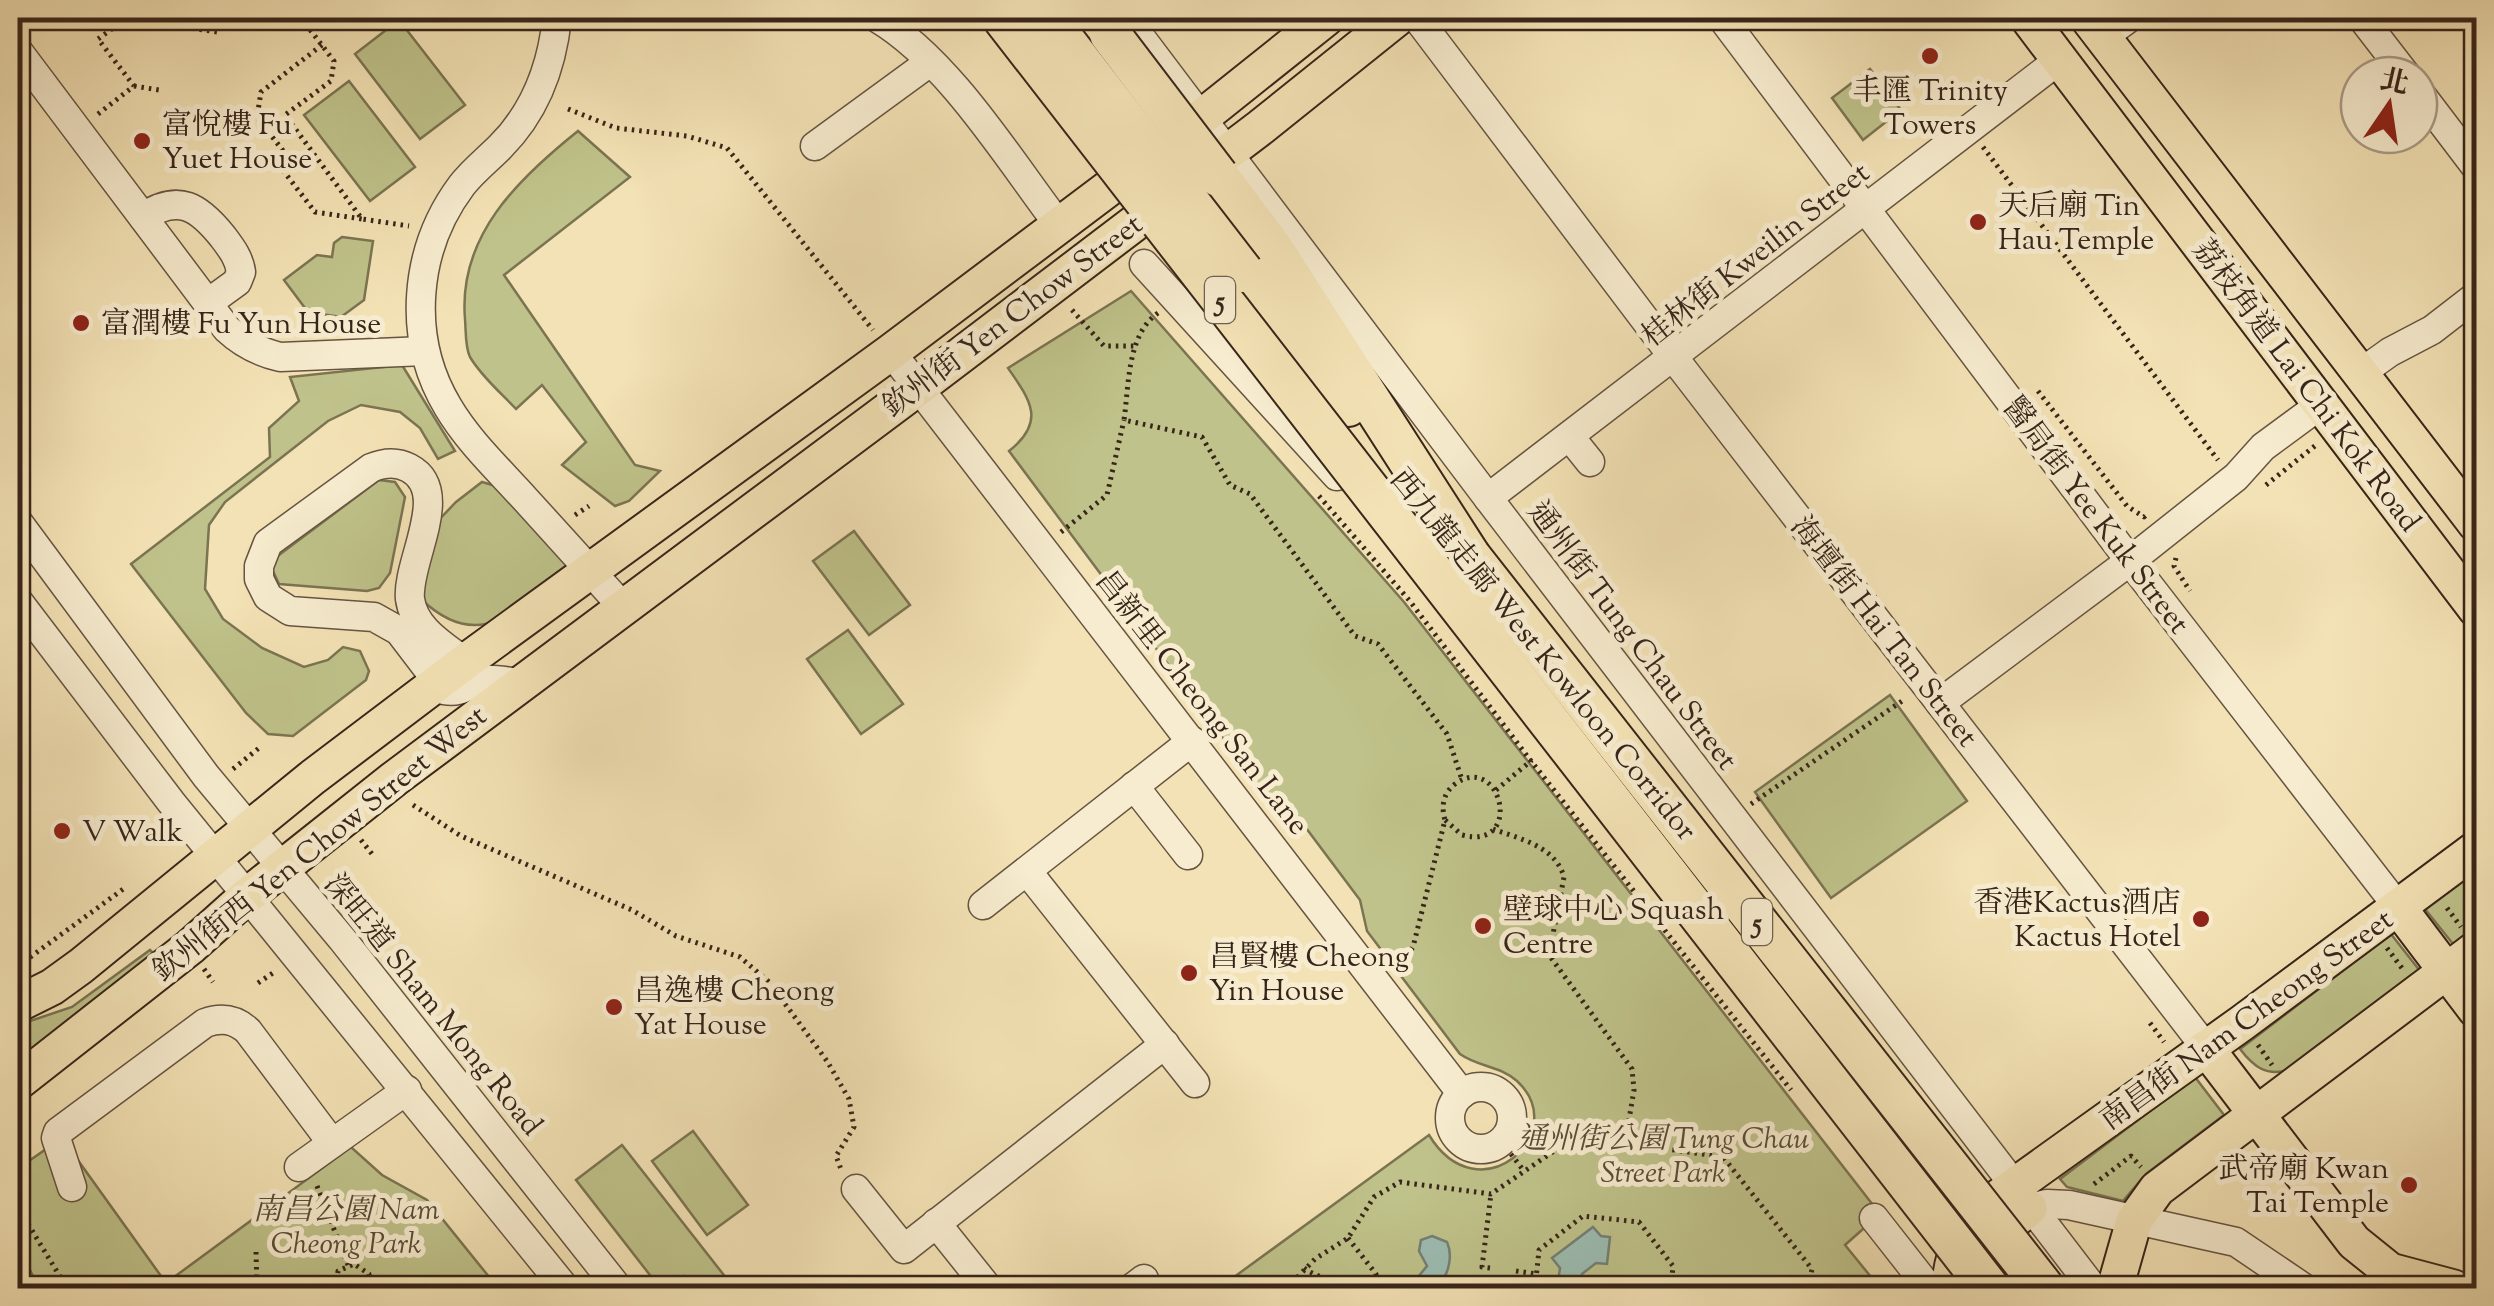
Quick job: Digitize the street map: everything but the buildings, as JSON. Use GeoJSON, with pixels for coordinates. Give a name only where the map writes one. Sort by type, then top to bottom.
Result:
{"type":"FeatureCollection","features":[{"type":"Feature","properties":{"kind":"highway","name":"西九龍走廊 West Kowloon Corridor"},"geometry":{"type":"LineString","coordinates":[[1003,18],[2044,1288]]}},
{"type":"Feature","properties":{"kind":"highway","name":"西九龍走廊 West Kowloon Corridor"},"geometry":{"type":"LineString","coordinates":[[1047,18],[1418,496],[1455,568],[1989,1288]]}},
{"type":"Feature","properties":{"kind":"highway"},"geometry":{"type":"LineString","coordinates":[[1097,18],[1272,248],[1455,568]]}},
{"type":"Feature","properties":{"kind":"main road","name":"欽州街 Yen Chow Street"},"geometry":{"type":"LineString","coordinates":[[590,571],[883,342],[1058,224],[1326,18]]}},
{"type":"Feature","properties":{"kind":"main road","name":"欽州街 Yen Chow Street"},"geometry":{"type":"LineString","coordinates":[[623,608],[919,387],[1397,18]]}},
{"type":"Feature","properties":{"kind":"main road","name":"荔枝角道 Lai Chi Kok Road"},"geometry":{"type":"LineString","coordinates":[[2028,18],[2476,609]]}},
{"type":"Feature","properties":{"kind":"main road","name":"荔枝角道 Lai Chi Kok Road"},"geometry":{"type":"LineString","coordinates":[[2107,24],[2476,524]]}},
{"type":"Feature","properties":{"kind":"main road","name":"欽州街西 Yen Chow Street West"},"geometry":{"type":"LineString","coordinates":[[18,1004],[82,966],[249,827],[590,571]]}},
{"type":"Feature","properties":{"kind":"main road","name":"欽州街西 Yen Chow Street West"},"geometry":{"type":"LineString","coordinates":[[18,1082],[190,947],[283,866],[623,608]]}},
{"type":"Feature","properties":{"kind":"main road","name":"南昌街 Nam Cheong Street"},"geometry":{"type":"LineString","coordinates":[[1943,1283],[2009,1222],[2021,1198],[2206,1048],[2476,849]]}},
{"type":"Feature","properties":{"kind":"main road","name":"醫局街 Yee Kuk Street"},"geometry":{"type":"LineString","coordinates":[[2384,918],[2433,981],[2476,1010]]}},
{"type":"Feature","properties":{"kind":"main road"},"geometry":{"type":"LineString","coordinates":[[2115,1288],[2134,1221],[2158,1189],[2476,948]]}},
{"type":"Feature","properties":{"kind":"main road","name":"海壇街 Hai Tan Street"},"geometry":{"type":"LineString","coordinates":[[2206,1048],[2354,1242],[2390,1271],[2454,1288]]}},
{"type":"Feature","properties":{"kind":"street"},"geometry":{"type":"LineString","coordinates":[[556,18],[549,63],[530,108],[501,147],[465,181],[433,236],[421,285],[420,310],[426,352],[436,384],[461,427],[623,608]]}},
{"type":"Feature","properties":{"kind":"street"},"geometry":{"type":"LineString","coordinates":[[878,18],[896,28],[948,80],[1058,224]]}},
{"type":"Feature","properties":{"kind":"street","name":"通州街 Tung Chau Street"},"geometry":{"type":"LineString","coordinates":[[1126,18],[2093,1288]]}},
{"type":"Feature","properties":{"kind":"street","name":"海壇街 Hai Tan Street"},"geometry":{"type":"LineString","coordinates":[[1417,18],[2206,1048]]}},
{"type":"Feature","properties":{"kind":"street","name":"醫局街 Yee Kuk Street"},"geometry":{"type":"LineString","coordinates":[[1722,18],[2130,560],[2384,918]]}},
{"type":"Feature","properties":{"kind":"street"},"geometry":{"type":"LineString","coordinates":[[2362,18],[2391,55]]}},
{"type":"Feature","properties":{"kind":"street"},"geometry":{"type":"LineString","coordinates":[[18,51],[238,340],[265,354],[295,358],[426,352]]}},
{"type":"Feature","properties":{"kind":"street","name":"桂林街 Kweilin Street"},"geometry":{"type":"LineString","coordinates":[[1488,498],[2059,60]]}},
{"type":"Feature","properties":{"kind":"street"},"geometry":{"type":"LineString","coordinates":[[815,146],[930,62]]}},
{"type":"Feature","properties":{"kind":"street"},"geometry":{"type":"LineString","coordinates":[[2439,118],[2476,167]]}},
{"type":"Feature","properties":{"kind":"street"},"geometry":{"type":"LineString","coordinates":[[143,217],[156,208],[173,204],[190,207],[206,216],[235,253],[241,272],[236,282],[208,304]]}},
{"type":"Feature","properties":{"kind":"street"},"geometry":{"type":"LineString","coordinates":[[1144,264],[1328,466],[1455,568]]}},
{"type":"Feature","properties":{"kind":"street"},"geometry":{"type":"LineString","coordinates":[[2362,372],[2432,330],[2476,296]]}},
{"type":"Feature","properties":{"kind":"street","name":"昌新里 Cheong San Lane"},"geometry":{"type":"LineString","coordinates":[[883,342],[1462,1094]]}},
{"type":"Feature","properties":{"kind":"street"},"geometry":{"type":"LineString","coordinates":[[1940,703],[2236,477],[2262,447],[2320,405]]}},
{"type":"Feature","properties":{"kind":"street"},"geometry":{"type":"LineString","coordinates":[[1570,437],[1590,462]]}},
{"type":"Feature","properties":{"kind":"street"},"geometry":{"type":"LineString","coordinates":[[388,463],[408,467],[422,480],[429,500],[410,601],[452,673],[400,630],[374,617],[290,610],[277,605],[259,579],[258,566],[268,543],[371,468],[388,463]]}},
{"type":"Feature","properties":{"kind":"street","name":"深旺道 Sham Mong Road"},"geometry":{"type":"LineString","coordinates":[[18,522],[113,654],[618,1288]]}},
{"type":"Feature","properties":{"kind":"street"},"geometry":{"type":"LineString","coordinates":[[18,601],[171,802],[565,1288]]}},
{"type":"Feature","properties":{"kind":"street"},"geometry":{"type":"LineString","coordinates":[[452,673],[444,690],[468,689],[478,681],[520,683]]}},
{"type":"Feature","properties":{"kind":"street"},"geometry":{"type":"LineString","coordinates":[[1536,757],[1632,686]]}},
{"type":"Feature","properties":{"kind":"street"},"geometry":{"type":"LineString","coordinates":[[983,906],[1192,741]]}},
{"type":"Feature","properties":{"kind":"street"},"geometry":{"type":"LineString","coordinates":[[1134,786],[1188,855]]}},
{"type":"Feature","properties":{"kind":"street"},"geometry":{"type":"LineString","coordinates":[[1027,871],[1195,1083]]}},
{"type":"Feature","properties":{"kind":"street"},"geometry":{"type":"LineString","coordinates":[[72,1187],[56,1138],[58,1132],[205,1023],[216,1020],[240,1024],[248,1032],[332,1143]]}},
{"type":"Feature","properties":{"kind":"street"},"geometry":{"type":"LineString","coordinates":[[856,1189],[904,1250],[1165,1044]]}},
{"type":"Feature","properties":{"kind":"street"},"geometry":{"type":"LineString","coordinates":[[306,1170],[332,1143],[407,1090]]}},
{"type":"Feature","properties":{"kind":"street"},"geometry":{"type":"LineString","coordinates":[[2021,1198],[2236,1242],[2304,1288]]}},
{"type":"Feature","properties":{"kind":"street"},"geometry":{"type":"LineString","coordinates":[[1874,1218],[1943,1283]]}},
{"type":"Feature","properties":{"kind":"street"},"geometry":{"type":"LineString","coordinates":[[936,1224],[988,1288]]}},
{"type":"Feature","properties":{"kind":"path"},"geometry":{"type":"LineString","coordinates":[[127,18],[98,39],[134,86],[159,90]]}},
{"type":"Feature","properties":{"kind":"path"},"geometry":{"type":"LineString","coordinates":[[182,18],[190,28],[217,32],[236,18]]}},
{"type":"Feature","properties":{"kind":"path"},"geometry":{"type":"LineString","coordinates":[[301,18],[334,61],[331,80],[285,115],[362,219]]}},
{"type":"Feature","properties":{"kind":"path"},"geometry":{"type":"LineString","coordinates":[[322,46],[261,92],[258,117],[284,152],[282,169],[315,212],[409,226]]}},
{"type":"Feature","properties":{"kind":"path"},"geometry":{"type":"LineString","coordinates":[[76,130],[134,86]]}},
{"type":"Feature","properties":{"kind":"path"},"geometry":{"type":"LineString","coordinates":[[568,109],[616,128],[687,136],[727,148],[883,342]]}},
{"type":"Feature","properties":{"kind":"path"},"geometry":{"type":"LineString","coordinates":[[1996,135],[1982,146],[2218,460],[2204,471]]}},
{"type":"Feature","properties":{"kind":"path"},"geometry":{"type":"LineString","coordinates":[[1072,310],[1104,346],[1135,346]]}},
{"type":"Feature","properties":{"kind":"path"},"geometry":{"type":"LineString","coordinates":[[1059,534],[1108,495],[1135,346],[1152,317]]}},
{"type":"Feature","properties":{"kind":"path"},"geometry":{"type":"LineString","coordinates":[[2030,381],[2128,506],[2144,517],[2158,505]]}},
{"type":"Feature","properties":{"kind":"path"},"geometry":{"type":"LineString","coordinates":[[1124,420],[1202,437],[1230,485],[1250,494],[1355,636],[1378,644],[1447,734],[1462,780]]}},
{"type":"Feature","properties":{"kind":"path"},"geometry":{"type":"LineString","coordinates":[[1309,484],[1409,600],[1796,1096]]}},
{"type":"Feature","properties":{"kind":"path"},"geometry":{"type":"LineString","coordinates":[[1750,804],[1905,699]]}},
{"type":"Feature","properties":{"kind":"path"},"geometry":{"type":"LineString","coordinates":[[1496,790],[1536,757]]}},
{"type":"Feature","properties":{"kind":"path"},"geometry":{"type":"LineString","coordinates":[[1396,970],[1413,947],[1445,820],[1443,801],[1462,780],[1480,780],[1496,790],[1502,810],[1494,828],[1484,835],[1468,837],[1456,833],[1445,820]]}},
{"type":"Feature","properties":{"kind":"path"},"geometry":{"type":"LineString","coordinates":[[413,806],[461,836],[632,910],[676,936],[740,957],[769,982],[828,1062],[849,1099],[854,1126],[836,1156],[843,1175],[856,1189]]}},
{"type":"Feature","properties":{"kind":"path"},"geometry":{"type":"LineString","coordinates":[[1494,828],[1541,847],[1561,867],[1564,877],[1549,955],[1632,1069],[1625,1143]]}},
{"type":"Feature","properties":{"kind":"path"},"geometry":{"type":"LineString","coordinates":[[18,966],[126,887]]}},
{"type":"Feature","properties":{"kind":"path"},"geometry":{"type":"LineString","coordinates":[[2384,918],[2433,981]]}},
{"type":"Feature","properties":{"kind":"path"},"geometry":{"type":"LineString","coordinates":[[2242,1023],[2292,1090]]}},
{"type":"Feature","properties":{"kind":"path"},"geometry":{"type":"LineString","coordinates":[[1288,1288],[1304,1268],[1348,1238],[1374,1197],[1400,1182],[1492,1194],[1576,1136],[1723,1157],[1812,1270],[1808,1288]]}},
{"type":"Feature","properties":{"kind":"path"},"geometry":{"type":"LineString","coordinates":[[1511,1154],[1524,1171]]}},
{"type":"Feature","properties":{"kind":"path"},"geometry":{"type":"LineString","coordinates":[[2094,1184],[2132,1156]]}},
{"type":"Feature","properties":{"kind":"path"},"geometry":{"type":"LineString","coordinates":[[306,1170],[348,1265]]}},
{"type":"Feature","properties":{"kind":"path"},"geometry":{"type":"LineString","coordinates":[[1490,1268],[1482,1267],[1492,1194]]}},
{"type":"Feature","properties":{"kind":"path"},"geometry":{"type":"LineString","coordinates":[[1535,1288],[1539,1250],[1583,1216],[1639,1222],[1674,1266],[1671,1288]]}},
{"type":"Feature","properties":{"kind":"path"},"geometry":{"type":"LineString","coordinates":[[28,1224],[67,1288]]}},
{"type":"Feature","properties":{"kind":"path"},"geometry":{"type":"LineString","coordinates":[[1348,1238],[1376,1274],[1375,1288]]}},
{"type":"Feature","properties":{"kind":"path"},"geometry":{"type":"LineString","coordinates":[[256,1252],[258,1288]]}},
{"type":"Feature","properties":{"kind":"path"},"geometry":{"type":"LineString","coordinates":[[348,1265],[366,1269],[371,1288],[405,1288]]}},
{"type":"Feature","properties":{"kind":"path"},"geometry":{"type":"LineString","coordinates":[[336,1288],[336,1276],[348,1265]]}},
{"type":"Feature","properties":{"kind":"path"},"geometry":{"type":"LineString","coordinates":[[1304,1268],[1314,1276],[1357,1288]]}},
{"type":"Feature","properties":{"kind":"path"},"geometry":{"type":"LineString","coordinates":[[1516,1271],[1536,1274]]}},
{"type":"Feature","properties":{"kind":"path"},"geometry":{"type":"LineString","coordinates":[[682,1276],[692,1288]]}},
{"type":"Feature","properties":{"kind":"green space"},"geometry":{"type":"Polygon","coordinates":[[[399,20],[465,105],[420,139],[355,54],[399,20]]]}},
{"type":"Feature","properties":{"kind":"green space"},"geometry":{"type":"Polygon","coordinates":[[[1870,69],[1901,110],[1863,140],[1832,98],[1870,69]]]}},
{"type":"Feature","properties":{"kind":"green space"},"geometry":{"type":"Polygon","coordinates":[[[349,81],[415,167],[370,201],[304,115],[349,81]]]}},
{"type":"Feature","properties":{"kind":"green space"},"geometry":{"type":"Polygon","coordinates":[[[578,131],[630,177],[504,275],[635,465],[660,471],[629,501],[615,506],[562,465],[586,442],[542,385],[516,409],[480,371],[466,344],[465,289],[482,236],[514,190],[578,131]]]}},
{"type":"Feature","properties":{"kind":"green space"},"geometry":{"type":"Polygon","coordinates":[[[342,237],[373,241],[364,300],[341,317],[308,312],[284,280],[317,255],[332,257],[334,243],[342,237]]]}},
{"type":"Feature","properties":{"kind":"green space","name":"通州街公園 Tung Chau Street Park"},"geometry":{"type":"Polygon","coordinates":[[[1131,291],[1404,602],[1880,1214],[1845,1245],[1880,1288],[1219,1288],[1429,1135],[1449,1158],[1472,1168],[1494,1168],[1513,1158],[1527,1143],[1534,1123],[1531,1102],[1517,1081],[1460,1054],[1367,931],[1360,900],[1297,816],[1266,796],[1009,451],[1028,430],[1031,411],[1008,368],[1131,291]]]}},
{"type":"Feature","properties":{"kind":"green space"},"geometry":{"type":"Polygon","coordinates":[[[402,365],[455,451],[438,459],[420,428],[400,412],[361,405],[328,421],[225,502],[209,525],[205,589],[223,619],[262,648],[304,667],[328,660],[343,647],[360,651],[369,671],[366,680],[293,736],[268,734],[246,713],[131,564],[270,457],[269,428],[299,401],[290,377],[402,365]]]}},
{"type":"Feature","properties":{"kind":"green space"},"geometry":{"type":"Polygon","coordinates":[[[379,480],[395,482],[405,497],[390,573],[379,588],[367,591],[279,584],[272,569],[275,558],[379,480]]]}},
{"type":"Feature","properties":{"kind":"green space"},"geometry":{"type":"Polygon","coordinates":[[[482,482],[513,491],[567,565],[565,572],[513,612],[480,625],[462,624],[422,600],[433,526],[482,482]]]}},
{"type":"Feature","properties":{"kind":"green space"},"geometry":{"type":"Polygon","coordinates":[[[854,531],[910,605],[869,635],[813,561],[854,531]]]}},
{"type":"Feature","properties":{"kind":"green space"},"geometry":{"type":"Polygon","coordinates":[[[848,630],[903,704],[861,734],[807,659],[848,630]]]}},
{"type":"Feature","properties":{"kind":"green space"},"geometry":{"type":"Polygon","coordinates":[[[1890,695],[1967,801],[1831,898],[1755,792],[1890,695]]]}},
{"type":"Feature","properties":{"kind":"green space"},"geometry":{"type":"Polygon","coordinates":[[[2476,870],[2476,926],[2453,944],[2425,909],[2476,870]]]}},
{"type":"Feature","properties":{"kind":"green space"},"geometry":{"type":"Polygon","coordinates":[[[2391,934],[2420,971],[2290,1069],[2261,1069],[2240,1049],[2391,934]]]}},
{"type":"Feature","properties":{"kind":"green space"},"geometry":{"type":"Polygon","coordinates":[[[150,950],[155,955],[18,1062],[18,1025],[72,1007],[150,950]]]}},
{"type":"Feature","properties":{"kind":"green space"},"geometry":{"type":"Polygon","coordinates":[[[2195,1077],[2224,1115],[2146,1174],[2123,1201],[2067,1187],[2060,1179],[2195,1077]]]}},
{"type":"Feature","properties":{"kind":"green space"},"geometry":{"type":"Polygon","coordinates":[[[693,1131],[748,1205],[707,1235],[652,1161],[693,1131]]]}},
{"type":"Feature","properties":{"kind":"green space","name":"南昌公園 Nam Cheong Park"},"geometry":{"type":"Polygon","coordinates":[[[62,1138],[166,1283],[351,1147],[382,1175],[427,1200],[498,1288],[39,1288],[18,1246],[18,1212],[26,1163],[62,1138]]]}},
{"type":"Feature","properties":{"kind":"green space"},"geometry":{"type":"Polygon","coordinates":[[[622,1145],[734,1288],[660,1288],[576,1180],[622,1145]]]}},
{"type":"Feature","properties":{"kind":"water"},"geometry":{"type":"Polygon","coordinates":[[[1593,1227],[1601,1236],[1610,1237],[1607,1264],[1596,1263],[1582,1274],[1581,1288],[1557,1288],[1560,1268],[1552,1258],[1593,1227]]]}},
{"type":"Feature","properties":{"kind":"water"},"geometry":{"type":"Polygon","coordinates":[[[1432,1236],[1447,1242],[1449,1248],[1444,1278],[1438,1288],[1409,1288],[1427,1266],[1419,1251],[1421,1240],[1432,1236]]]}},
{"type":"Feature","properties":{"kind":"place","name":"丰匯 Trinity Towers"},"geometry":{"type":"Point","coordinates":[1930,56]}},
{"type":"Feature","properties":{"kind":"place","name":"富悅樓 Fu Yuet House"},"geometry":{"type":"Point","coordinates":[142,141]}},
{"type":"Feature","properties":{"kind":"place","name":"天后廟 Tin Hau Temple"},"geometry":{"type":"Point","coordinates":[1978,222]}},
{"type":"Feature","properties":{"kind":"place","name":"富潤樓 Fu Yun House"},"geometry":{"type":"Point","coordinates":[81,323]}},
{"type":"Feature","properties":{"kind":"place","name":"V Walk"},"geometry":{"type":"Point","coordinates":[62,831]}},
{"type":"Feature","properties":{"kind":"place","name":"香港Kactus酒店 Kactus Hotel"},"geometry":{"type":"Point","coordinates":[2201,919]}},
{"type":"Feature","properties":{"kind":"place","name":"壁球中心 Squash Centre"},"geometry":{"type":"Point","coordinates":[1483,926]}},
{"type":"Feature","properties":{"kind":"place","name":"昌賢樓 Cheong Yin House"},"geometry":{"type":"Point","coordinates":[1189,973]}},
{"type":"Feature","properties":{"kind":"place","name":"昌逸樓 Cheong Yat House"},"geometry":{"type":"Point","coordinates":[614,1007]}},
{"type":"Feature","properties":{"kind":"place","name":"武帝廟 Kwan Tai Temple"},"geometry":{"type":"Point","coordinates":[2409,1185]}}]}
